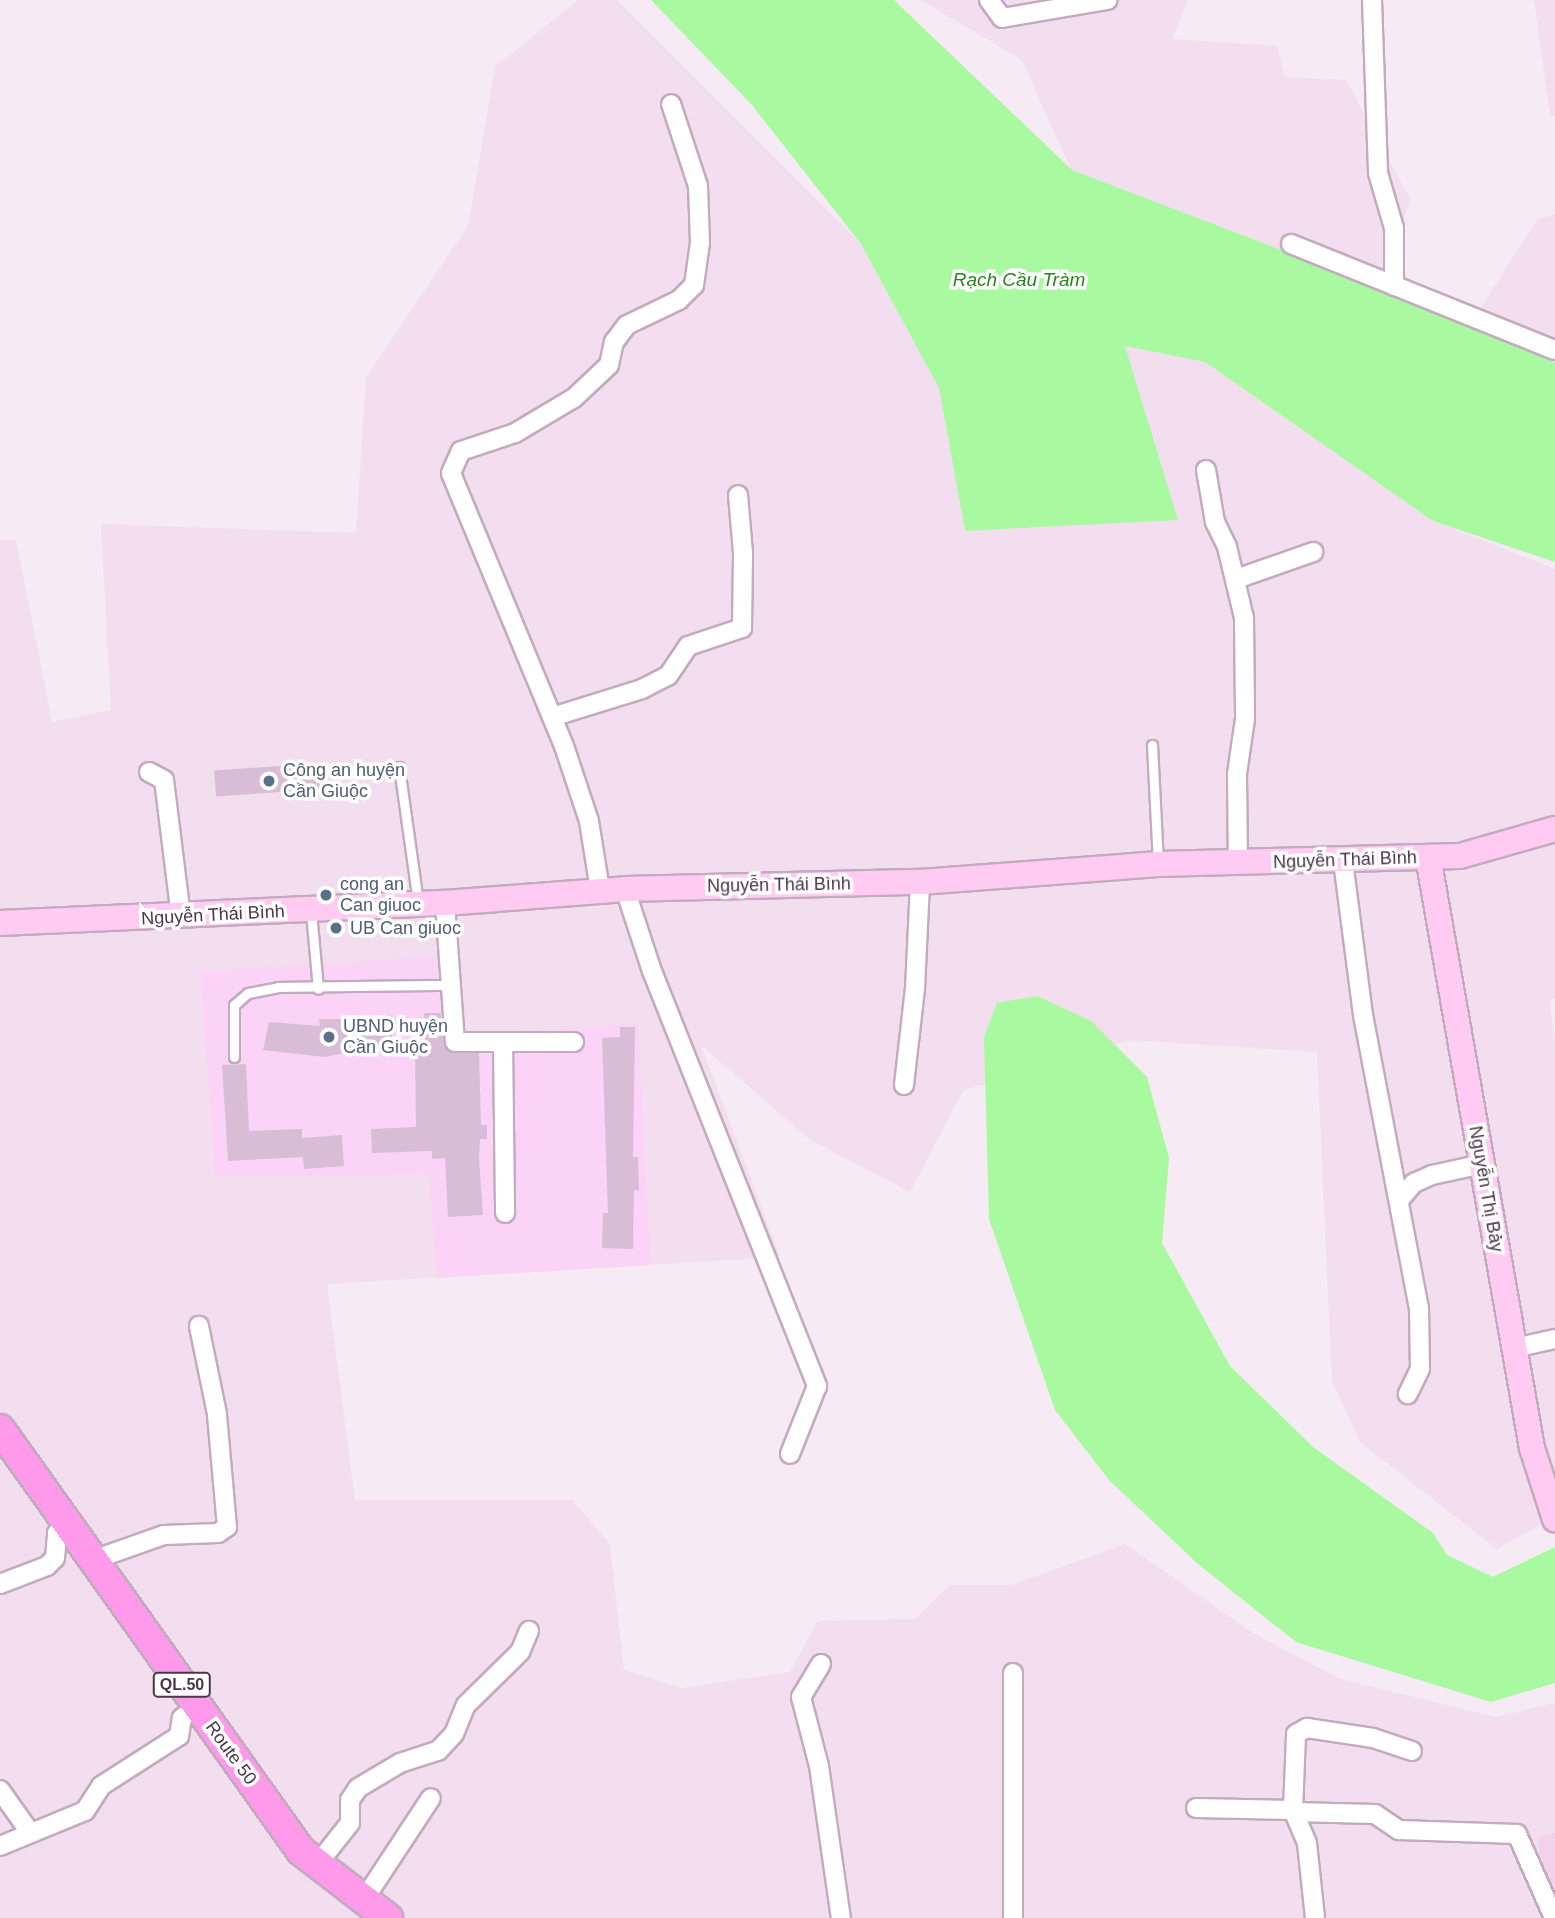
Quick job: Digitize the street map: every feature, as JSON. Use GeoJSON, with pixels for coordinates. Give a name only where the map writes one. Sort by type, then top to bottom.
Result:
{"type":"FeatureCollection","features":[{"type":"Feature","properties":{"kind":"main road","name":"Route 50"},"geometry":{"type":"LineString","coordinates":[[0,1429],[197,1706],[316,1866],[388,1918]]}},
{"type":"Feature","properties":{"kind":"street"},"geometry":{"type":"LineString","coordinates":[[989,0],[1002,18],[1107,0]]}},
{"type":"Feature","properties":{"kind":"street"},"geometry":{"type":"LineString","coordinates":[[1372,0],[1378,173],[1394,228],[1394,286]]}},
{"type":"Feature","properties":{"kind":"street"},"geometry":{"type":"LineString","coordinates":[[600,890],[589,821],[552,717],[450,473],[452,462],[461,451],[515,433],[574,398],[609,365],[618,335],[642,315],[679,300],[694,285],[700,243],[698,186],[671,104]]}},
{"type":"Feature","properties":{"kind":"street"},"geometry":{"type":"LineString","coordinates":[[1291,244],[1555,350]]}},
{"type":"Feature","properties":{"kind":"street"},"geometry":{"type":"LineString","coordinates":[[1206,470],[1216,522],[1236,579],[1246,651],[1245,719],[1237,774],[1238,863]]}},
{"type":"Feature","properties":{"kind":"street"},"geometry":{"type":"LineString","coordinates":[[552,717],[642,689],[668,676],[688,646],[741,628],[743,553],[738,495]]}},
{"type":"Feature","properties":{"kind":"street"},"geometry":{"type":"LineString","coordinates":[[1236,579],[1313,552]]}},
{"type":"Feature","properties":{"kind":"street"},"geometry":{"type":"LineString","coordinates":[[149,772],[164,780],[181,916]]}},
{"type":"Feature","properties":{"kind":"street","name":"Nguyễn Thái Bình"},"geometry":{"type":"LineString","coordinates":[[0,923],[418,905],[600,890],[919,882],[1158,864],[1460,856],[1555,829]]}},
{"type":"Feature","properties":{"kind":"street","name":"Nguyễn Thị Bảy"},"geometry":{"type":"LineString","coordinates":[[1428,857],[1532,1448],[1555,1519]]}},
{"type":"Feature","properties":{"kind":"street"},"geometry":{"type":"LineString","coordinates":[[1343,861],[1363,1015],[1400,1199],[1422,1343],[1420,1369],[1408,1394]]}},
{"type":"Feature","properties":{"kind":"street"},"geometry":{"type":"LineString","coordinates":[[904,1085],[915,989],[919,882]]}},
{"type":"Feature","properties":{"kind":"street"},"geometry":{"type":"LineString","coordinates":[[625,889],[652,971],[817,1386],[790,1454]]}},
{"type":"Feature","properties":{"kind":"street"},"geometry":{"type":"LineString","coordinates":[[445,903],[455,1041],[574,1042]]}},
{"type":"Feature","properties":{"kind":"street"},"geometry":{"type":"LineString","coordinates":[[503,1042],[505,1213]]}},
{"type":"Feature","properties":{"kind":"street"},"geometry":{"type":"LineString","coordinates":[[1400,1199],[1414,1183],[1432,1175],[1482,1164]]}},
{"type":"Feature","properties":{"kind":"street"},"geometry":{"type":"LineString","coordinates":[[93,1560],[164,1535],[218,1533],[227,1527],[216,1414],[199,1326]]}},
{"type":"Feature","properties":{"kind":"street"},"geometry":{"type":"LineString","coordinates":[[1514,1348],[1555,1339]]}},
{"type":"Feature","properties":{"kind":"street"},"geometry":{"type":"LineString","coordinates":[[0,1584],[47,1566],[55,1558],[57,1533],[67,1524]]}},
{"type":"Feature","properties":{"kind":"street"},"geometry":{"type":"LineString","coordinates":[[316,1866],[350,1823],[350,1800],[358,1788],[400,1763],[438,1751],[454,1734],[466,1705],[520,1652],[529,1631]]}},
{"type":"Feature","properties":{"kind":"street"},"geometry":{"type":"LineString","coordinates":[[821,1664],[801,1697],[819,1766],[841,1918]]}},
{"type":"Feature","properties":{"kind":"street"},"geometry":{"type":"LineString","coordinates":[[1013,1673],[1013,1918]]}},
{"type":"Feature","properties":{"kind":"street"},"geometry":{"type":"LineString","coordinates":[[0,1846],[29,1831],[85,1811],[102,1786],[179,1736],[182,1718],[197,1706]]}},
{"type":"Feature","properties":{"kind":"street"},"geometry":{"type":"LineString","coordinates":[[1315,1918],[1307,1843],[1294,1811],[1296,1734],[1302,1729],[1373,1738],[1412,1751]]}},
{"type":"Feature","properties":{"kind":"street"},"geometry":{"type":"LineString","coordinates":[[0,1790],[29,1831]]}},
{"type":"Feature","properties":{"kind":"street"},"geometry":{"type":"LineString","coordinates":[[363,1901],[431,1798]]}},
{"type":"Feature","properties":{"kind":"street"},"geometry":{"type":"LineString","coordinates":[[1196,1808],[1375,1814],[1399,1829],[1517,1835],[1554,1918]]}},
{"type":"Feature","properties":{"kind":"lane"},"geometry":{"type":"LineString","coordinates":[[1152,745],[1158,864]]}},
{"type":"Feature","properties":{"kind":"lane"},"geometry":{"type":"LineString","coordinates":[[399,766],[418,905]]}},
{"type":"Feature","properties":{"kind":"lane"},"geometry":{"type":"LineString","coordinates":[[311,910],[318,989]]}},
{"type":"Feature","properties":{"kind":"lane"},"geometry":{"type":"LineString","coordinates":[[234,1057],[237,999],[278,987],[318,989],[451,985]]}},
{"type":"Feature","properties":{"kind":"shaded area"},"geometry":{"type":"Polygon","coordinates":[[[578,0],[617,0],[861,244],[939,388],[965,531],[1125,346],[1205,362],[1433,521],[1555,569],[1555,997],[1550,1003],[1555,1043],[1555,1517],[1497,1549],[1360,1442],[1332,1380],[1317,1052],[1130,1040],[963,1090],[910,1192],[809,1139],[701,1045],[780,1257],[327,1284],[355,1500],[572,1500],[610,1544],[624,1670],[682,1688],[790,1672],[818,1621],[915,1619],[949,1585],[1012,1585],[1125,1544],[1253,1633],[1340,1679],[1495,1717],[1555,1703],[1555,1918],[0,1918],[0,540],[16,540],[52,722],[111,710],[101,524],[356,533],[366,378],[468,226],[495,67],[578,0]]]}},
{"type":"Feature","properties":{"kind":"shaded area"},"geometry":{"type":"Polygon","coordinates":[[[921,0],[1188,0],[1172,39],[1277,46],[1285,77],[1346,80],[1410,199],[1383,289],[1071,170],[1022,60],[921,0]]]}},
{"type":"Feature","properties":{"kind":"shaded area"},"geometry":{"type":"Polygon","coordinates":[[[1534,0],[1555,0],[1555,116],[1550,115],[1534,0]]]}},
{"type":"Feature","properties":{"kind":"shaded area"},"geometry":{"type":"Polygon","coordinates":[[[1555,214],[1555,362],[1470,325],[1537,220],[1555,214]]]}},
{"type":"Feature","properties":{"kind":"shaded area","name":"UBND huyện Cần Giuộc"},"geometry":{"type":"Polygon","coordinates":[[[455,955],[462,1034],[638,1024],[651,1265],[436,1278],[429,1174],[215,1176],[200,972],[455,955]]]}},
{"type":"Feature","properties":{"kind":"shaded area"},"geometry":{"type":"Polygon","coordinates":[[[1555,1833],[1555,1918],[1543,1918],[1538,1838],[1555,1833]]]}},
{"type":"Feature","properties":{"kind":"water","name":"Rạch Cầu Tràm"},"geometry":{"type":"Polygon","coordinates":[[[651,0],[894,0],[1072,170],[1383,289],[1555,363],[1555,562],[1433,521],[1205,362],[1125,346],[1178,520],[965,531],[939,388],[861,244],[752,105],[651,0]]]}},
{"type":"Feature","properties":{"kind":"water"},"geometry":{"type":"Polygon","coordinates":[[[1037,996],[1091,1021],[1147,1077],[1169,1158],[1162,1243],[1230,1366],[1313,1447],[1433,1533],[1447,1555],[1493,1577],[1555,1547],[1555,1683],[1491,1702],[1296,1642],[1198,1564],[1109,1480],[1055,1410],[989,1219],[984,1037],[997,1003],[1037,996]]]}},
{"type":"Feature","properties":{"kind":"building","name":"Công an huyện Cần Giuộc"},"geometry":{"type":"Polygon","coordinates":[[[322,763],[324,789],[216,796],[214,771],[322,763]]]}},
{"type":"Feature","properties":{"kind":"building"},"geometry":{"type":"Polygon","coordinates":[[[424,1013],[441,1013],[444,1043],[449,1052],[479,1053],[481,1125],[487,1125],[487,1139],[480,1139],[479,1158],[483,1215],[448,1217],[445,1158],[432,1159],[432,1151],[372,1153],[371,1129],[416,1127],[415,1048],[425,1047],[424,1013]]]}},
{"type":"Feature","properties":{"kind":"building","name":"UBND huyện Cần Giuộc"},"geometry":{"type":"Polygon","coordinates":[[[389,1015],[393,1043],[325,1057],[263,1050],[269,1022],[320,1026],[319,1019],[341,1019],[341,1025],[389,1015]]]}},
{"type":"Feature","properties":{"kind":"building"},"geometry":{"type":"Polygon","coordinates":[[[620,1027],[635,1027],[633,1157],[638,1157],[639,1190],[634,1190],[633,1249],[602,1248],[603,1213],[608,1213],[602,1038],[620,1037],[620,1027]]]}},
{"type":"Feature","properties":{"kind":"building"},"geometry":{"type":"Polygon","coordinates":[[[246,1064],[249,1131],[302,1129],[302,1138],[342,1135],[344,1166],[304,1169],[303,1157],[228,1161],[222,1065],[246,1064]]]}},
{"type":"Feature","properties":{"kind":"place","name":"Công an huyện Cần Giuộc"},"geometry":{"type":"Point","coordinates":[269,781]}},
{"type":"Feature","properties":{"kind":"place","name":"cong an Can giuoc"},"geometry":{"type":"Point","coordinates":[326,895]}},
{"type":"Feature","properties":{"kind":"place","name":"UB Can giuoc"},"geometry":{"type":"Point","coordinates":[336,928]}},
{"type":"Feature","properties":{"kind":"place","name":"UBND huyện Cần Giuộc"},"geometry":{"type":"Point","coordinates":[329,1037]}}]}
